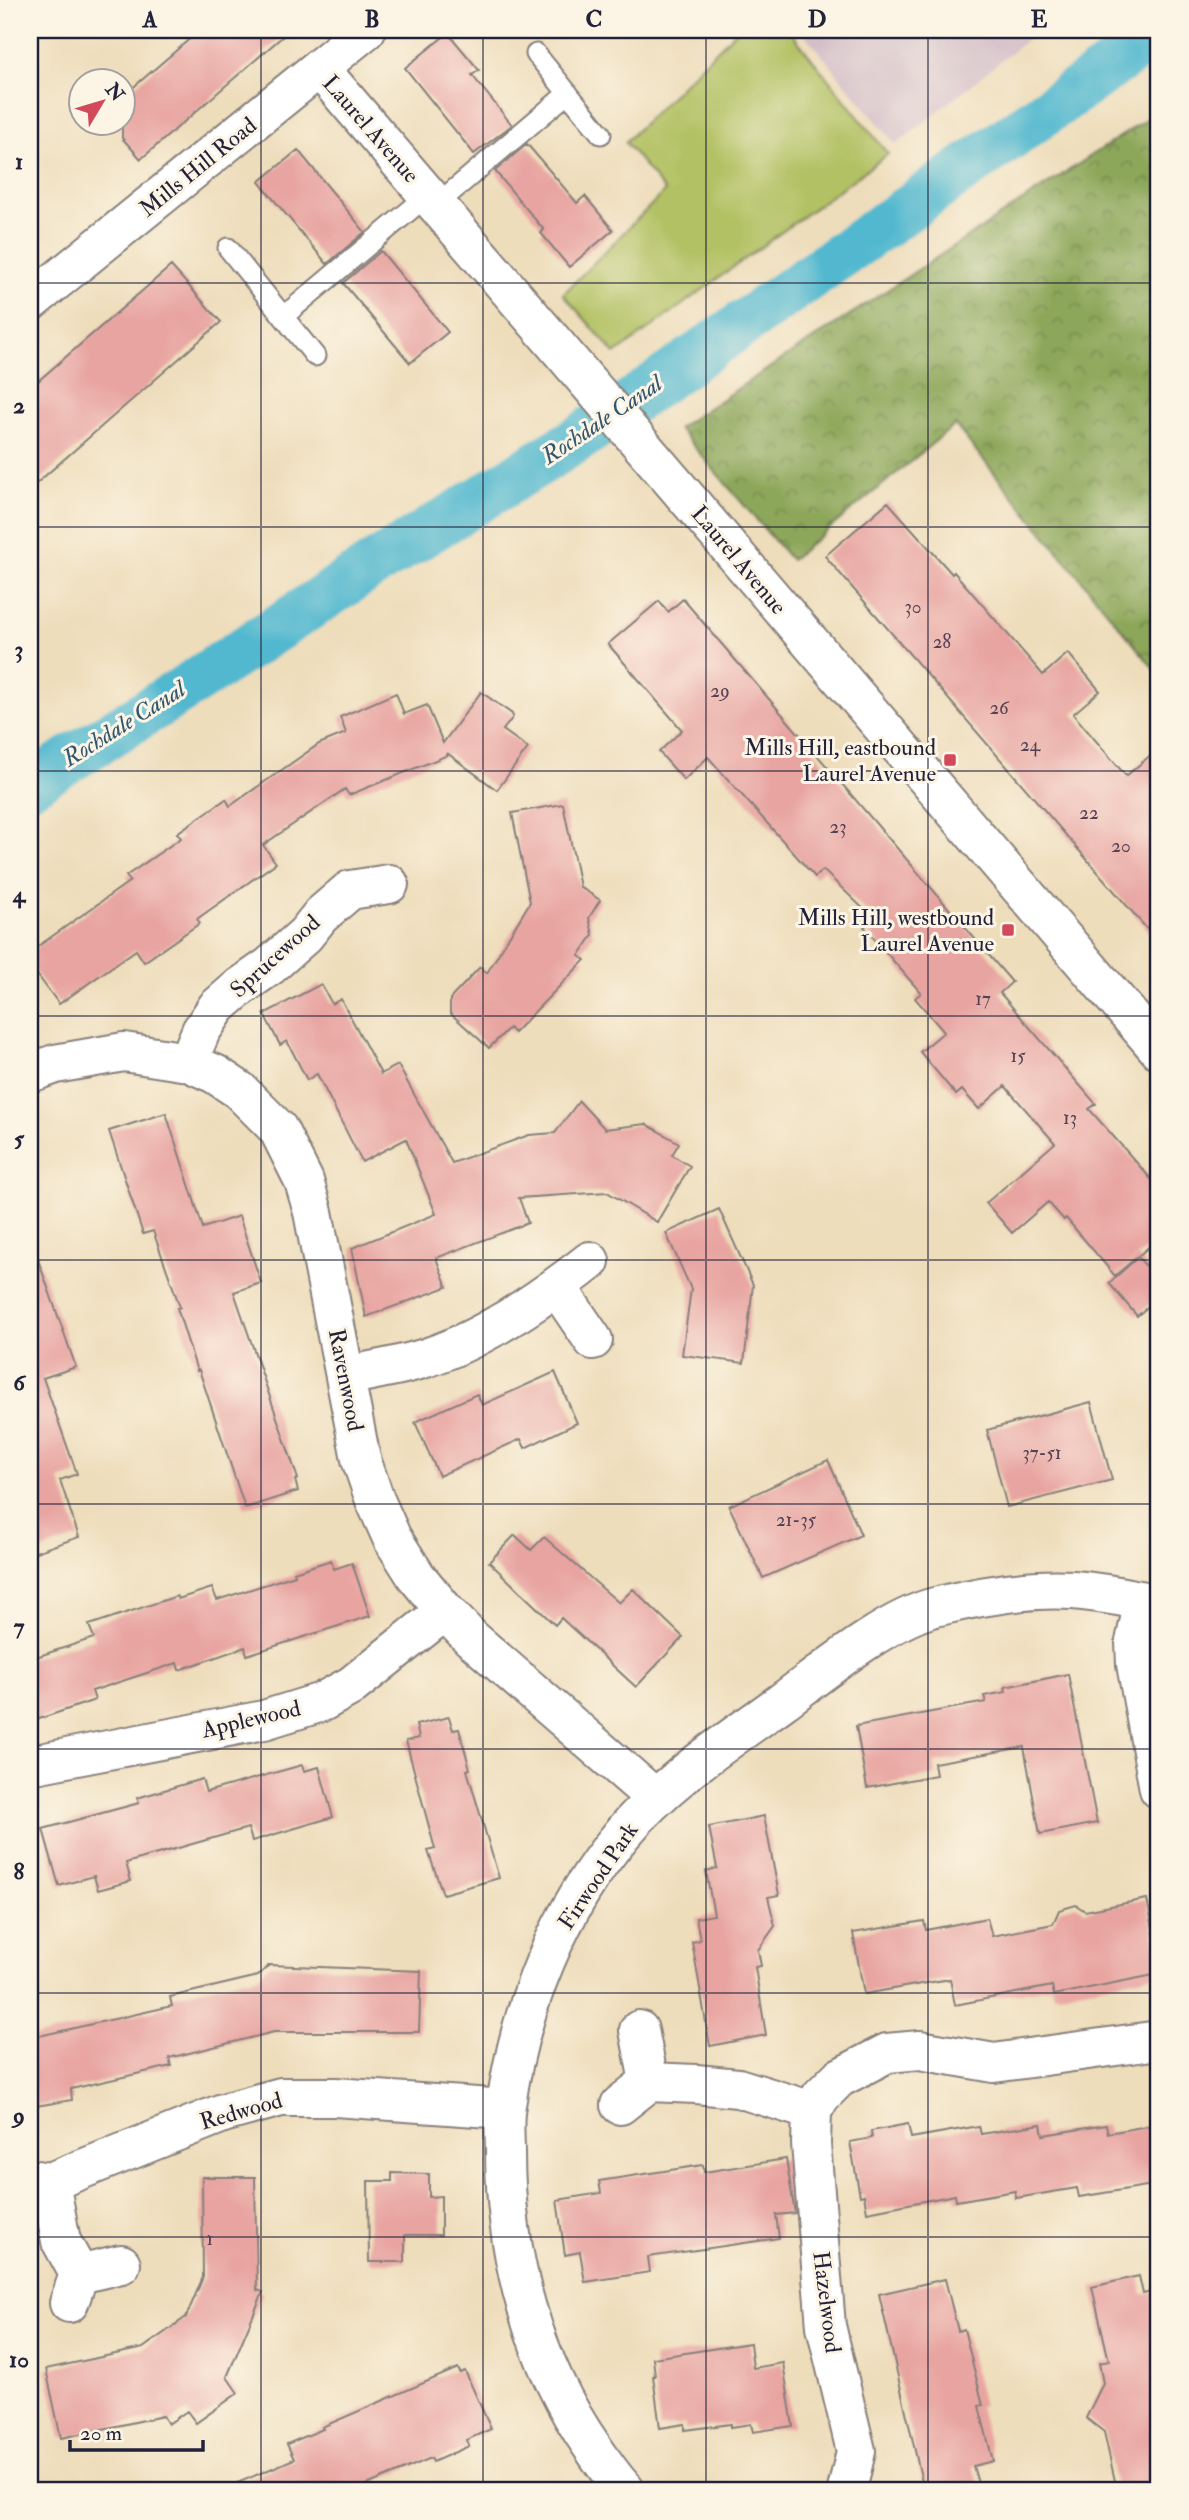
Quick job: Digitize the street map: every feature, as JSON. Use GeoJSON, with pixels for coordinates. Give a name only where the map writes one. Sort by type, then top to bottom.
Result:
{"type":"FeatureCollection","features":[{"type":"Feature","properties":{"kind":"street","name":"Mills Hill Road"},"geometry":{"type":"LineString","coordinates":[[30,302],[366,30]]}},
{"type":"Feature","properties":{"kind":"street","name":"Laurel Avenue"},"geometry":{"type":"LineString","coordinates":[[320,69],[1159,1050]]}},
{"type":"Feature","properties":{"kind":"street","name":"Sprucewood"},"geometry":{"type":"LineString","coordinates":[[188,1062],[201,1031],[217,1007],[270,966],[350,890],[388,884]]}},
{"type":"Feature","properties":{"kind":"street","name":"Ravenwood"},"geometry":{"type":"LineString","coordinates":[[30,1073],[55,1064],[124,1052],[188,1062],[215,1074],[261,1109],[278,1129],[304,1181],[313,1212],[362,1459],[375,1500],[392,1538],[416,1576],[471,1638],[655,1798]]}},
{"type":"Feature","properties":{"kind":"street"},"geometry":{"type":"LineString","coordinates":[[345,1376],[419,1360],[475,1338],[557,1287],[590,1261]]}},
{"type":"Feature","properties":{"kind":"street"},"geometry":{"type":"LineString","coordinates":[[557,1287],[593,1340]]}},
{"type":"Feature","properties":{"kind":"street","name":"Firwood Park"},"geometry":{"type":"LineString","coordinates":[[625,2490],[576,2423],[544,2359],[521,2291],[505,2187],[505,2109],[518,2041],[547,1953],[589,1881],[622,1834],[655,1798],[694,1765],[858,1648],[908,1616],[934,1607],[997,1593],[1073,1590],[1151,1602]]}},
{"type":"Feature","properties":{"kind":"street"},"geometry":{"type":"LineString","coordinates":[[1151,1602],[1135,1642],[1136,1664],[1159,1789]]}},
{"type":"Feature","properties":{"kind":"street","name":"Applewood"},"geometry":{"type":"LineString","coordinates":[[30,1765],[264,1720],[322,1702],[351,1686],[445,1611]]}},
{"type":"Feature","properties":{"kind":"street"},"geometry":{"type":"LineString","coordinates":[[639,2030],[634,2094],[738,2088],[812,2111],[821,2096],[839,2078],[887,2053],[920,2050],[994,2063],[1159,2040]]}},
{"type":"Feature","properties":{"kind":"street","name":"Redwood"},"geometry":{"type":"LineString","coordinates":[[40,2181],[223,2112],[281,2097],[335,2097],[505,2109]]}},
{"type":"Feature","properties":{"kind":"street","name":"Hazelwood"},"geometry":{"type":"LineString","coordinates":[[812,2111],[811,2144],[826,2326],[856,2451],[847,2490]]}},
{"type":"Feature","properties":{"kind":"street"},"geometry":{"type":"LineString","coordinates":[[40,2181],[74,2289],[121,2264]]}},
{"type":"Feature","properties":{"kind":"lane"},"geometry":{"type":"LineString","coordinates":[[536,54],[601,134]]}},
{"type":"Feature","properties":{"kind":"lane"},"geometry":{"type":"LineString","coordinates":[[284,317],[568,93]]}},
{"type":"Feature","properties":{"kind":"lane"},"geometry":{"type":"LineString","coordinates":[[228,248],[315,356]]}},
{"type":"Feature","properties":{"kind":"shaded area"},"geometry":{"type":"Polygon","coordinates":[[[801,30],[1039,30],[896,145],[801,30]]]}},
{"type":"Feature","properties":{"kind":"green space"},"geometry":{"type":"Polygon","coordinates":[[[737,30],[789,30],[888,154],[615,354],[563,294],[665,191],[625,142],[737,30]]]}},
{"type":"Feature","properties":{"kind":"green space"},"geometry":{"type":"Polygon","coordinates":[[[1159,111],[1159,675],[955,425],[791,560],[678,428],[1159,111]]]}},
{"type":"Feature","properties":{"kind":"building"},"geometry":{"type":"Polygon","coordinates":[[[200,30],[290,30],[141,159],[122,138],[136,136],[136,85],[200,30]]]}},
{"type":"Feature","properties":{"kind":"building"},"geometry":{"type":"Polygon","coordinates":[[[448,33],[479,70],[472,75],[512,125],[474,154],[405,68],[448,33]]]}},
{"type":"Feature","properties":{"kind":"building"},"geometry":{"type":"Polygon","coordinates":[[[527,144],[577,203],[585,196],[613,230],[569,267],[541,233],[544,230],[495,171],[527,144]]]}},
{"type":"Feature","properties":{"kind":"building"},"geometry":{"type":"Polygon","coordinates":[[[298,150],[365,232],[327,264],[259,182],[298,150]]]}},
{"type":"Feature","properties":{"kind":"building"},"geometry":{"type":"Polygon","coordinates":[[[381,251],[448,332],[410,363],[343,283],[381,251]]]}},
{"type":"Feature","properties":{"kind":"building"},"geometry":{"type":"Polygon","coordinates":[[[171,266],[221,322],[30,489],[30,388],[171,266]]]}},
{"type":"Feature","properties":{"kind":"building"},"geometry":{"type":"Polygon","coordinates":[[[888,502],[952,574],[954,572],[1043,675],[1068,653],[1100,691],[1073,714],[1126,776],[1159,748],[1159,943],[825,556],[888,502]]]}},
{"type":"Feature","properties":{"kind":"building"},"geometry":{"type":"Polygon","coordinates":[[[683,599],[1012,982],[1000,993],[1096,1104],[1089,1109],[1159,1188],[1159,1238],[1115,1276],[1066,1218],[1064,1220],[1048,1202],[1012,1233],[986,1203],[1055,1143],[1005,1086],[979,1109],[962,1090],[956,1095],[920,1052],[944,1032],[915,998],[921,993],[864,927],[874,919],[823,870],[815,877],[708,757],[684,780],[659,752],[682,730],[608,644],[659,601],[668,612],[683,599]]]}},
{"type":"Feature","properties":{"kind":"building"},"geometry":{"type":"Polygon","coordinates":[[[481,692],[512,714],[513,717],[503,730],[528,748],[497,790],[447,753],[448,755],[349,795],[345,789],[263,845],[276,863],[197,919],[200,923],[144,962],[136,950],[59,1004],[30,965],[30,952],[130,881],[126,876],[181,838],[177,833],[226,799],[230,806],[319,744],[346,733],[340,717],[396,693],[404,714],[427,705],[443,743],[481,692]]]}},
{"type":"Feature","properties":{"kind":"building"},"geometry":{"type":"Polygon","coordinates":[[[563,804],[580,887],[600,900],[589,918],[593,935],[579,956],[585,960],[514,1033],[509,1028],[489,1048],[450,1013],[450,999],[480,967],[487,973],[530,902],[512,813],[563,804]]]}},
{"type":"Feature","properties":{"kind":"building"},"geometry":{"type":"Polygon","coordinates":[[[321,984],[332,1004],[341,999],[381,1074],[398,1065],[452,1163],[529,1135],[555,1133],[579,1101],[605,1129],[646,1124],[679,1143],[672,1155],[690,1166],[657,1222],[607,1192],[519,1198],[528,1223],[436,1258],[447,1287],[366,1317],[352,1248],[436,1214],[406,1139],[362,1162],[317,1074],[307,1080],[287,1041],[280,1045],[264,1014],[321,984]]]}},
{"type":"Feature","properties":{"kind":"building"},"geometry":{"type":"Polygon","coordinates":[[[166,1113],[203,1228],[239,1216],[261,1283],[234,1292],[298,1479],[295,1480],[298,1491],[245,1508],[199,1370],[197,1371],[177,1308],[180,1307],[153,1231],[143,1234],[109,1131],[166,1113]]]}},
{"type":"Feature","properties":{"kind":"building"},"geometry":{"type":"Polygon","coordinates":[[[719,1209],[753,1285],[744,1363],[682,1355],[691,1289],[666,1233],[719,1209]]]}},
{"type":"Feature","properties":{"kind":"building"},"geometry":{"type":"Polygon","coordinates":[[[35,1251],[76,1367],[43,1378],[77,1474],[60,1480],[79,1537],[30,1554],[30,1252],[35,1251]]]}},
{"type":"Feature","properties":{"kind":"building"},"geometry":{"type":"Polygon","coordinates":[[[1138,1257],[1159,1281],[1159,1297],[1137,1316],[1109,1283],[1138,1257]]]}},
{"type":"Feature","properties":{"kind":"building"},"geometry":{"type":"Polygon","coordinates":[[[555,1372],[577,1423],[525,1448],[521,1439],[439,1476],[415,1422],[477,1394],[482,1405],[555,1372]]]}},
{"type":"Feature","properties":{"kind":"building"},"geometry":{"type":"Polygon","coordinates":[[[1091,1402],[1112,1480],[1007,1507],[987,1430],[1091,1402]]]}},
{"type":"Feature","properties":{"kind":"building"},"geometry":{"type":"Polygon","coordinates":[[[828,1460],[861,1535],[763,1578],[729,1506],[828,1460]]]}},
{"type":"Feature","properties":{"kind":"building"},"geometry":{"type":"Polygon","coordinates":[[[515,1535],[531,1550],[544,1537],[619,1603],[633,1589],[683,1637],[636,1687],[561,1618],[555,1625],[489,1562],[515,1535]]]}},
{"type":"Feature","properties":{"kind":"building"},"geometry":{"type":"Polygon","coordinates":[[[331,1560],[334,1569],[352,1563],[370,1616],[247,1655],[245,1647],[179,1670],[177,1663],[92,1691],[95,1700],[30,1722],[30,1659],[94,1638],[89,1625],[177,1596],[178,1599],[212,1588],[217,1600],[295,1575],[294,1572],[331,1560]]]}},
{"type":"Feature","properties":{"kind":"building"},"geometry":{"type":"Polygon","coordinates":[[[1068,1674],[1097,1823],[1040,1834],[1024,1747],[934,1763],[936,1775],[867,1788],[856,1726],[986,1702],[984,1696],[1006,1692],[1005,1687],[1068,1674]]]}},
{"type":"Feature","properties":{"kind":"building"},"geometry":{"type":"Polygon","coordinates":[[[449,1717],[453,1730],[459,1729],[470,1769],[467,1770],[499,1878],[443,1894],[428,1851],[435,1849],[406,1741],[419,1738],[416,1725],[449,1717]]]}},
{"type":"Feature","properties":{"kind":"building"},"geometry":{"type":"Polygon","coordinates":[[[302,1765],[304,1771],[319,1767],[333,1817],[252,1841],[248,1828],[126,1863],[131,1881],[98,1890],[94,1876],[59,1886],[43,1829],[139,1803],[137,1798],[202,1779],[206,1792],[302,1765]]]}},
{"type":"Feature","properties":{"kind":"building"},"geometry":{"type":"Polygon","coordinates":[[[764,1816],[779,1895],[768,1897],[775,1926],[758,1950],[761,1966],[755,1967],[766,2035],[710,2046],[692,1942],[700,1940],[696,1918],[714,1915],[706,1871],[717,1868],[709,1827],[764,1816]]]}},
{"type":"Feature","properties":{"kind":"building"},"geometry":{"type":"Polygon","coordinates":[[[1147,1899],[1159,1958],[1159,1974],[1054,1995],[1052,1986],[955,2005],[950,1979],[864,1994],[853,1933],[924,1921],[926,1930],[987,1918],[992,1936],[1053,1924],[1059,1910],[1076,1905],[1085,1911],[1147,1899]]]}},
{"type":"Feature","properties":{"kind":"building"},"geometry":{"type":"Polygon","coordinates":[[[269,1965],[421,1971],[419,2032],[274,2032],[169,2058],[171,2066],[71,2089],[72,2100],[30,2107],[30,2038],[172,2006],[170,1997],[258,1976],[269,1965]]]}},
{"type":"Feature","properties":{"kind":"building"},"geometry":{"type":"Polygon","coordinates":[[[908,2124],[911,2138],[979,2126],[981,2134],[1041,2124],[1043,2135],[1106,2125],[1108,2133],[1159,2124],[1159,2184],[1079,2197],[1077,2188],[1016,2198],[1015,2191],[956,2201],[955,2195],[867,2212],[864,2195],[860,2196],[850,2142],[872,2138],[871,2131],[908,2124]]]}},
{"type":"Feature","properties":{"kind":"building"},"geometry":{"type":"Polygon","coordinates":[[[786,2159],[795,2213],[776,2215],[779,2238],[648,2257],[650,2272],[585,2282],[580,2252],[565,2255],[557,2200],[601,2193],[599,2181],[703,2165],[704,2172],[786,2159]]]}},
{"type":"Feature","properties":{"kind":"building"},"geometry":{"type":"Polygon","coordinates":[[[392,2173],[429,2174],[429,2197],[441,2196],[441,2235],[405,2235],[405,2262],[369,2262],[368,2181],[392,2181],[392,2173]]]}},
{"type":"Feature","properties":{"kind":"building"},"geometry":{"type":"Polygon","coordinates":[[[202,2177],[255,2177],[257,2290],[263,2292],[227,2377],[238,2393],[196,2423],[187,2411],[168,2424],[163,2416],[61,2438],[46,2369],[143,2348],[186,2317],[203,2277],[202,2177]]]}},
{"type":"Feature","properties":{"kind":"building"},"geometry":{"type":"Polygon","coordinates":[[[1139,2276],[1143,2294],[1159,2290],[1159,2490],[1117,2490],[1104,2432],[1086,2418],[1103,2383],[1099,2363],[1109,2361],[1092,2287],[1139,2276]]]}},
{"type":"Feature","properties":{"kind":"building"},"geometry":{"type":"Polygon","coordinates":[[[945,2279],[958,2331],[964,2329],[983,2405],[979,2406],[993,2461],[973,2466],[980,2490],[924,2490],[879,2294],[945,2279]]]}},
{"type":"Feature","properties":{"kind":"building"},"geometry":{"type":"Polygon","coordinates":[[[750,2343],[753,2368],[783,2363],[793,2426],[753,2432],[751,2424],[685,2430],[685,2424],[660,2428],[653,2358],[750,2343]]]}},
{"type":"Feature","properties":{"kind":"building"},"geometry":{"type":"Polygon","coordinates":[[[458,2368],[460,2373],[465,2371],[491,2429],[466,2440],[469,2446],[433,2462],[431,2458],[355,2490],[221,2490],[294,2459],[287,2444],[458,2368]]]}},
{"type":"Feature","properties":{"kind":"waterway","name":"Rochdale Canal"},"geometry":{"type":"LineString","coordinates":[[30,784],[187,687],[375,564],[578,439],[1159,33]]}},
{"type":"Feature","properties":{"kind":"place","name":"Mills Hill, eastbound Laurel Avenue"},"geometry":{"type":"Point","coordinates":[950,760]}},
{"type":"Feature","properties":{"kind":"place","name":"Mills Hill, westbound Laurel Avenue"},"geometry":{"type":"Point","coordinates":[1008,930]}}]}
